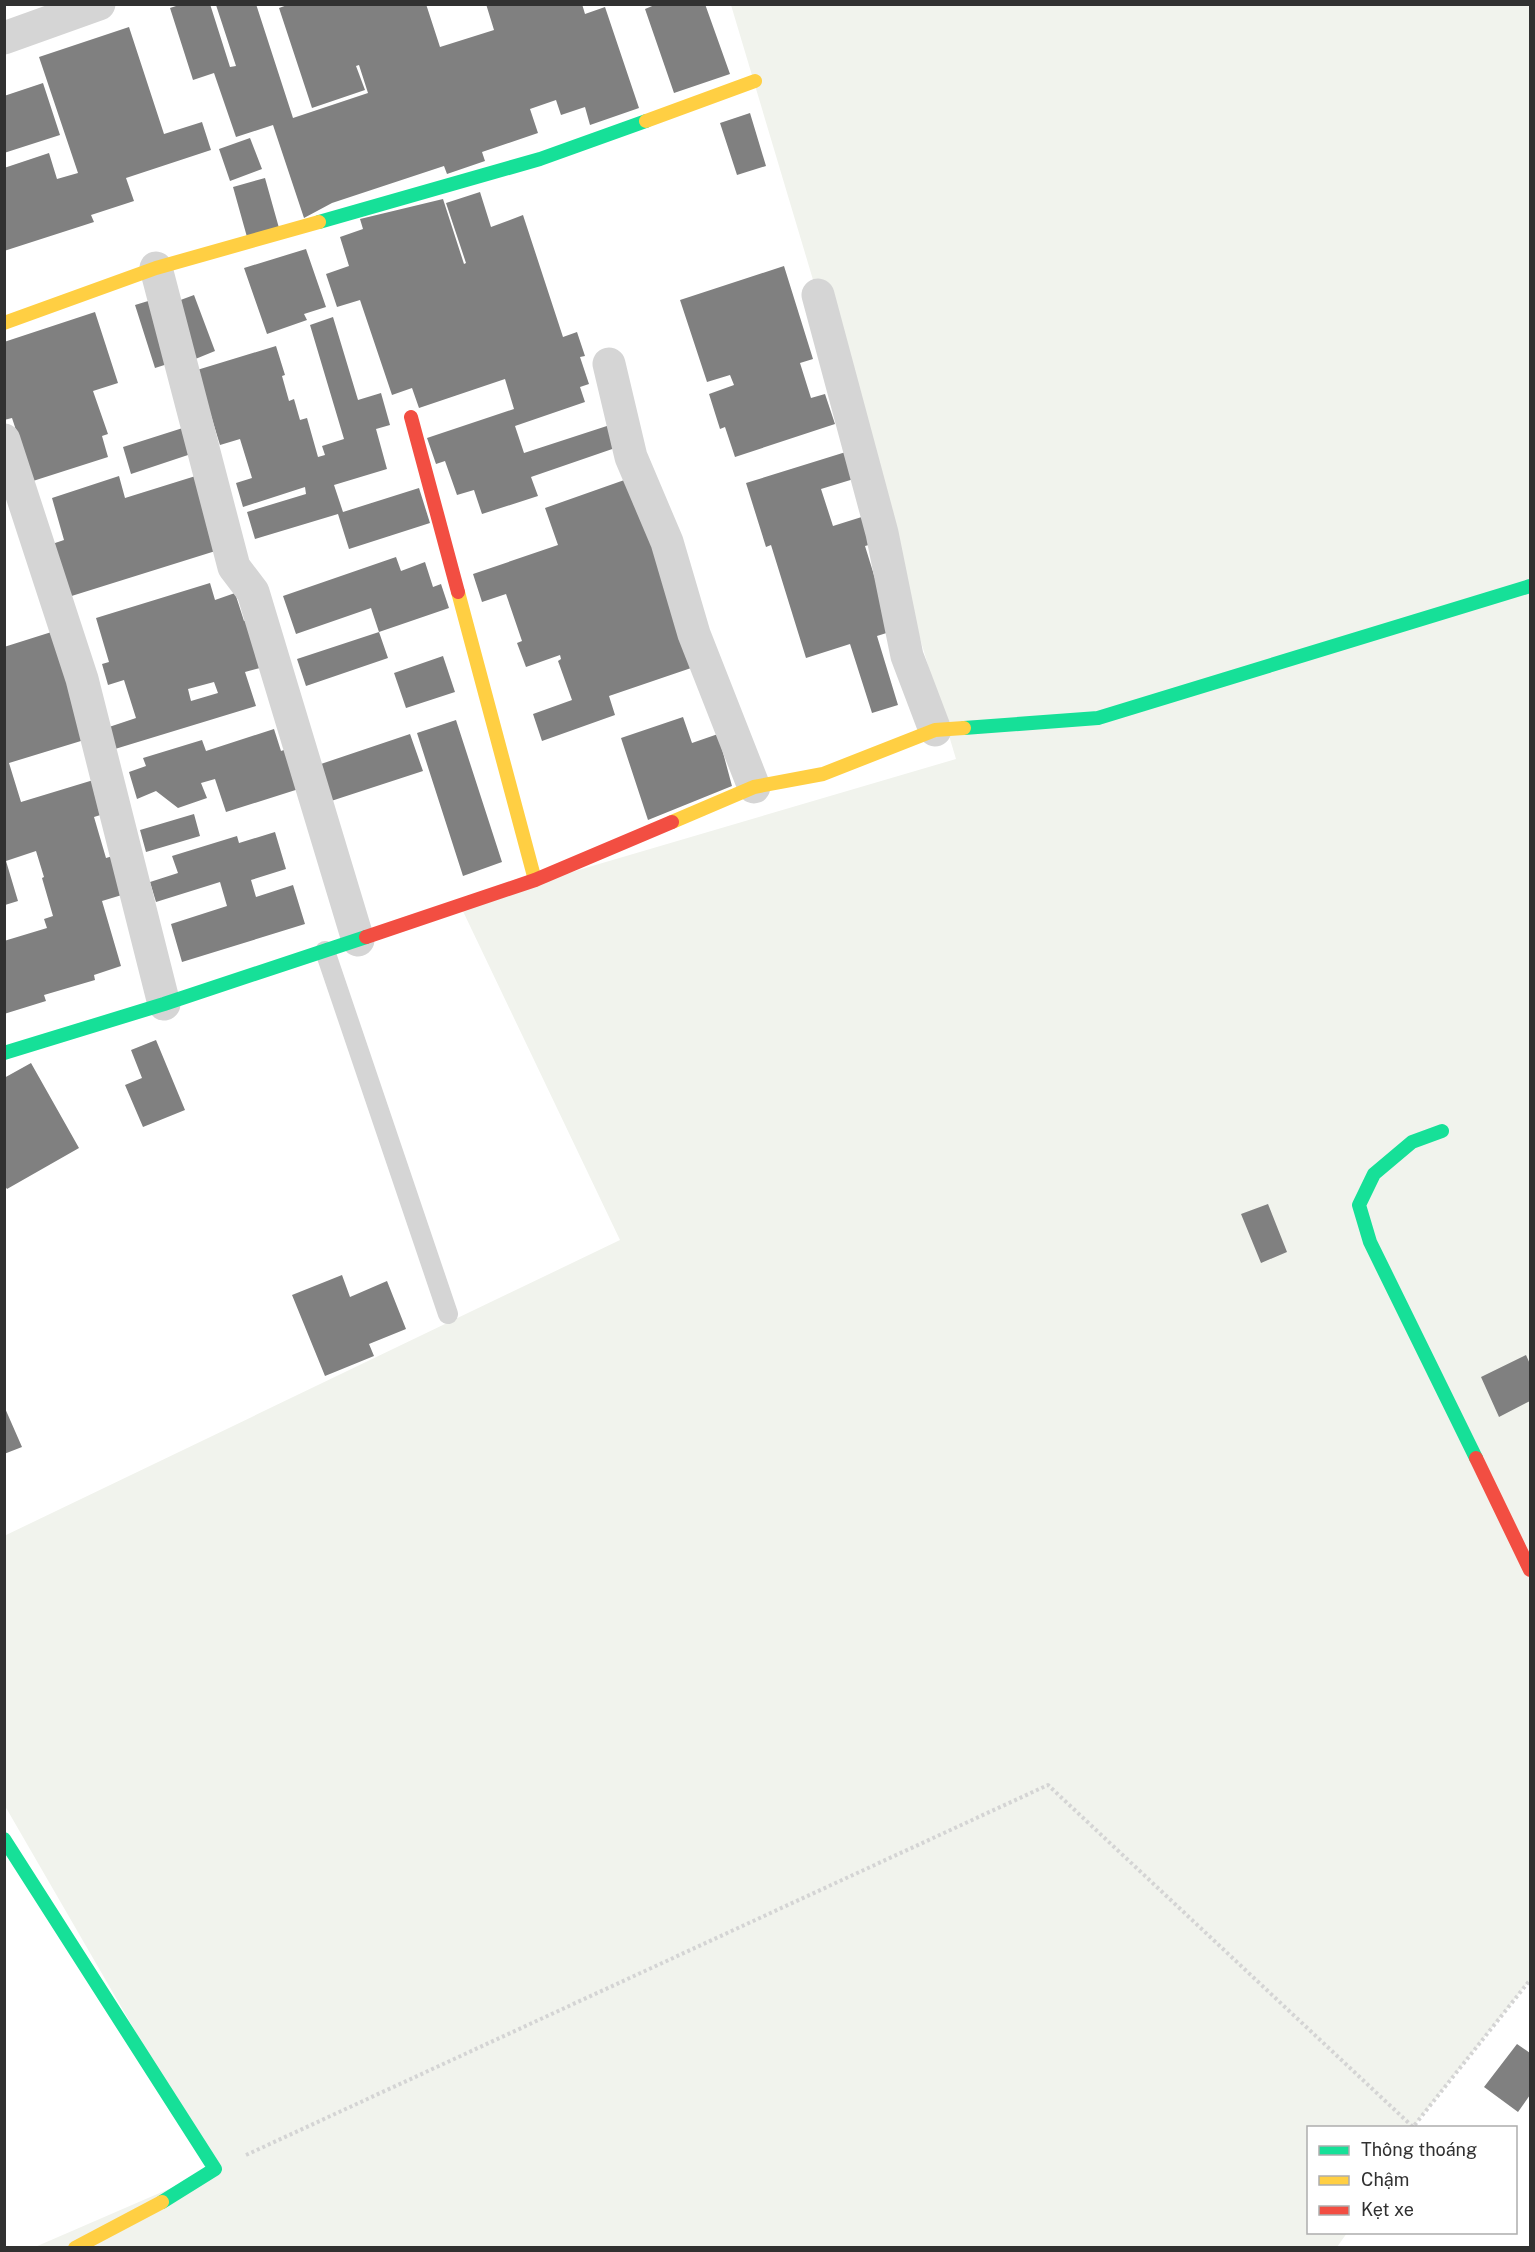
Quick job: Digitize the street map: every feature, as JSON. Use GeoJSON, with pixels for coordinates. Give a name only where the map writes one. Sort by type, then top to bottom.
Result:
{"type":"FeatureCollection","features":[{"type":"Feature","properties":{"kind":"street"},"geometry":{"type":"LineString","coordinates":[[4,38],[99,4]]}},
{"type":"Feature","properties":{"kind":"street"},"geometry":{"type":"LineString","coordinates":[[4,323],[156,268],[540,159],[755,81]]}},
{"type":"Feature","properties":{"kind":"street"},"geometry":{"type":"LineString","coordinates":[[156,268],[234,567],[253,592],[358,940]]}},
{"type":"Feature","properties":{"kind":"street"},"geometry":{"type":"LineString","coordinates":[[818,295],[882,533],[907,656],[935,730]]}},
{"type":"Feature","properties":{"kind":"street"},"geometry":{"type":"LineString","coordinates":[[609,364],[631,457],[667,542],[694,634],[754,787]]}},
{"type":"Feature","properties":{"kind":"street"},"geometry":{"type":"LineString","coordinates":[[411,417],[535,880]]}},
{"type":"Feature","properties":{"kind":"street"},"geometry":{"type":"LineString","coordinates":[[4,440],[82,679],[164,1004]]}},
{"type":"Feature","properties":{"kind":"street"},"geometry":{"type":"LineString","coordinates":[[4,1053],[164,1004],[535,880],[754,787],[823,774],[935,730],[1098,718],[1530,586]]}},
{"type":"Feature","properties":{"kind":"street"},"geometry":{"type":"LineString","coordinates":[[1442,1131],[1412,1142],[1374,1174],[1359,1205],[1370,1242],[1530,1570]]}},
{"type":"Feature","properties":{"kind":"street"},"geometry":{"type":"LineString","coordinates":[[4,1839],[215,2169],[165,2201],[75,2247]]}},
{"type":"Feature","properties":{"kind":"lane"},"geometry":{"type":"LineString","coordinates":[[325,951],[448,1314]]}},
{"type":"Feature","properties":{"kind":"path"},"geometry":{"type":"LineString","coordinates":[[215,2169],[1048,1785],[1412,2126]]}},
{"type":"Feature","properties":{"kind":"path"},"geometry":{"type":"LineString","coordinates":[[1414,2126],[1530,1980]]}},
{"type":"Feature","properties":{"kind":"shaded area"},"geometry":{"type":"Polygon","coordinates":[[[731,5],[1530,5],[1530,1980],[1414,2126],[1307,2126],[1307,2234],[1346,2234],[1337,2247],[35,2247],[215,2169],[5,1806],[4,1536],[620,1240],[460,905],[956,759],[731,5]]]}},
{"type":"Feature","properties":{"kind":"building"},"geometry":{"type":"Polygon","coordinates":[[[182,4],[210,4],[230,67],[236,66],[216,5],[256,4],[293,118],[368,93],[359,65],[356,66],[365,90],[312,108],[279,8],[290,4],[426,4],[440,47],[494,30],[486,4],[582,4],[585,14],[605,7],[639,108],[590,125],[585,107],[561,115],[556,100],[530,109],[538,133],[482,152],[485,161],[447,174],[444,166],[332,203],[304,218],[273,125],[236,137],[214,73],[193,80],[170,8],[182,4]]]}},
{"type":"Feature","properties":{"kind":"building"},"geometry":{"type":"Polygon","coordinates":[[[657,4],[705,4],[730,74],[674,93],[645,9],[657,4]]]}},
{"type":"Feature","properties":{"kind":"building"},"geometry":{"type":"Polygon","coordinates":[[[129,27],[164,134],[202,122],[211,150],[126,178],[134,201],[91,215],[94,222],[4,251],[4,168],[49,153],[57,179],[78,173],[39,57],[129,27]]]}},
{"type":"Feature","properties":{"kind":"building"},"geometry":{"type":"Polygon","coordinates":[[[43,83],[60,135],[4,153],[4,96],[43,83]]]}},
{"type":"Feature","properties":{"kind":"building"},"geometry":{"type":"Polygon","coordinates":[[[750,113],[766,166],[737,175],[720,123],[750,113]]]}},
{"type":"Feature","properties":{"kind":"building"},"geometry":{"type":"Polygon","coordinates":[[[250,138],[262,169],[230,181],[219,149],[250,138]]]}},
{"type":"Feature","properties":{"kind":"building"},"geometry":{"type":"Polygon","coordinates":[[[265,178],[279,228],[247,237],[233,187],[265,178]]]}},
{"type":"Feature","properties":{"kind":"building"},"geometry":{"type":"Polygon","coordinates":[[[480,192],[491,227],[523,215],[563,337],[577,332],[585,356],[580,357],[589,384],[580,387],[585,402],[515,426],[524,453],[613,424],[621,446],[531,477],[538,496],[482,514],[474,490],[457,495],[445,461],[436,464],[427,438],[514,409],[505,379],[419,408],[412,388],[392,395],[360,300],[337,307],[326,274],[349,266],[340,237],[363,229],[360,219],[443,199],[464,264],[466,263],[446,203],[480,192]]]}},
{"type":"Feature","properties":{"kind":"building"},"geometry":{"type":"Polygon","coordinates":[[[306,249],[326,307],[304,314],[307,320],[267,334],[244,268],[306,249]]]}},
{"type":"Feature","properties":{"kind":"building"},"geometry":{"type":"Polygon","coordinates":[[[784,266],[813,359],[800,363],[811,398],[825,394],[835,424],[735,457],[725,427],[720,429],[709,394],[734,385],[730,375],[707,382],[680,300],[784,266]]]}},
{"type":"Feature","properties":{"kind":"building"},"geometry":{"type":"Polygon","coordinates":[[[194,295],[215,351],[188,362],[167,305],[194,295]]]}},
{"type":"Feature","properties":{"kind":"building"},"geometry":{"type":"Polygon","coordinates":[[[158,298],[177,361],[155,368],[135,305],[158,298]]]}},
{"type":"Feature","properties":{"kind":"building"},"geometry":{"type":"Polygon","coordinates":[[[95,312],[118,383],[93,391],[108,434],[102,436],[108,457],[33,481],[12,418],[4,420],[4,342],[95,312]]]}},
{"type":"Feature","properties":{"kind":"building"},"geometry":{"type":"Polygon","coordinates":[[[333,317],[358,400],[381,393],[390,425],[376,429],[387,469],[334,485],[343,512],[419,488],[430,523],[349,549],[338,514],[255,539],[247,512],[306,494],[305,487],[243,507],[236,483],[252,478],[240,439],[220,445],[197,370],[276,346],[285,375],[282,376],[289,401],[294,399],[300,420],[307,418],[318,457],[325,455],[322,446],[344,439],[310,325],[333,317]]]}},
{"type":"Feature","properties":{"kind":"building"},"geometry":{"type":"Polygon","coordinates":[[[189,426],[197,452],[131,474],[123,447],[189,426]]]}},
{"type":"Feature","properties":{"kind":"building"},"geometry":{"type":"Polygon","coordinates":[[[849,451],[857,478],[821,489],[833,526],[868,515],[876,543],[865,546],[882,601],[896,630],[877,636],[898,705],[872,713],[850,644],[806,658],[771,545],[766,547],[746,483],[849,451]]]}},
{"type":"Feature","properties":{"kind":"building"},"geometry":{"type":"Polygon","coordinates":[[[202,474],[225,548],[62,599],[46,546],[64,540],[52,498],[119,476],[125,498],[202,474]]]}},
{"type":"Feature","properties":{"kind":"building"},"geometry":{"type":"Polygon","coordinates":[[[630,478],[697,666],[609,696],[615,715],[542,741],[533,714],[572,700],[558,661],[561,659],[560,655],[526,667],[517,643],[522,641],[506,594],[482,602],[473,574],[558,545],[545,508],[630,478]]]}},
{"type":"Feature","properties":{"kind":"building"},"geometry":{"type":"Polygon","coordinates":[[[396,557],[401,571],[425,562],[433,587],[441,584],[449,608],[379,632],[371,608],[296,634],[283,596],[396,557]]]}},
{"type":"Feature","properties":{"kind":"building"},"geometry":{"type":"Polygon","coordinates":[[[210,583],[215,600],[235,593],[244,621],[251,618],[260,668],[245,672],[256,706],[115,749],[109,727],[136,718],[124,680],[108,685],[102,664],[109,662],[96,618],[210,583]],[[214,682],[188,689],[191,701],[218,693],[214,682]]]}},
{"type":"Feature","properties":{"kind":"building"},"geometry":{"type":"Polygon","coordinates":[[[61,629],[94,737],[9,763],[21,802],[100,778],[110,812],[94,817],[106,858],[123,853],[135,891],[102,901],[121,966],[94,975],[95,980],[44,995],[46,1001],[4,1014],[4,941],[47,928],[44,919],[53,916],[36,851],[6,861],[18,901],[5,905],[4,647],[61,629]]]}},
{"type":"Feature","properties":{"kind":"building"},"geometry":{"type":"Polygon","coordinates":[[[379,632],[388,658],[306,686],[297,659],[379,632]]]}},
{"type":"Feature","properties":{"kind":"building"},"geometry":{"type":"Polygon","coordinates":[[[443,656],[455,692],[406,708],[394,673],[443,656]]]}},
{"type":"Feature","properties":{"kind":"building"},"geometry":{"type":"Polygon","coordinates":[[[683,717],[692,743],[718,734],[732,786],[648,820],[621,738],[683,717]]]}},
{"type":"Feature","properties":{"kind":"building"},"geometry":{"type":"Polygon","coordinates":[[[456,720],[502,862],[463,876],[417,733],[456,720]]]}},
{"type":"Feature","properties":{"kind":"building"},"geometry":{"type":"Polygon","coordinates":[[[274,729],[281,751],[293,747],[305,787],[226,812],[215,779],[201,783],[207,798],[178,808],[156,791],[137,799],[129,772],[146,766],[143,758],[202,740],[206,751],[274,729]]]}},
{"type":"Feature","properties":{"kind":"building"},"geometry":{"type":"Polygon","coordinates":[[[410,734],[423,771],[325,803],[312,767],[410,734]]]}},
{"type":"Feature","properties":{"kind":"building"},"geometry":{"type":"Polygon","coordinates":[[[194,814],[200,836],[146,852],[140,830],[194,814]]]}},
{"type":"Feature","properties":{"kind":"building"},"geometry":{"type":"Polygon","coordinates":[[[275,832],[286,869],[251,880],[256,897],[293,885],[305,924],[182,962],[171,924],[227,906],[220,882],[156,902],[150,882],[178,873],[172,856],[237,836],[239,843],[275,832]]]}},
{"type":"Feature","properties":{"kind":"building"},"geometry":{"type":"Polygon","coordinates":[[[156,1040],[185,1110],[143,1127],[125,1085],[142,1078],[131,1050],[156,1040]]]}},
{"type":"Feature","properties":{"kind":"building"},"geometry":{"type":"Polygon","coordinates":[[[31,1063],[79,1148],[7,1189],[4,1185],[4,1078],[31,1063]]]}},
{"type":"Feature","properties":{"kind":"building"},"geometry":{"type":"Polygon","coordinates":[[[1268,1204],[1287,1252],[1261,1263],[1241,1214],[1268,1204]]]}},
{"type":"Feature","properties":{"kind":"building"},"geometry":{"type":"Polygon","coordinates":[[[342,1275],[350,1297],[387,1281],[406,1329],[369,1344],[374,1356],[325,1376],[292,1295],[342,1275]]]}},
{"type":"Feature","properties":{"kind":"building"},"geometry":{"type":"Polygon","coordinates":[[[1526,1355],[1530,1364],[1530,1401],[1499,1417],[1481,1377],[1526,1355]]]}},
{"type":"Feature","properties":{"kind":"building"},"geometry":{"type":"Polygon","coordinates":[[[4,1406],[22,1447],[4,1454],[4,1406]]]}},
{"type":"Feature","properties":{"kind":"building"},"geometry":{"type":"Polygon","coordinates":[[[1517,2044],[1530,2053],[1530,2095],[1518,2112],[1484,2087],[1517,2044]]]}},
{"type":"Feature","properties":{"kind":"traffic: fast"},"geometry":{"type":"LineString","coordinates":[[319,222],[540,159],[646,121]]}},
{"type":"Feature","properties":{"kind":"traffic: fast"},"geometry":{"type":"LineString","coordinates":[[964,728],[1098,718],[1530,586]]}},
{"type":"Feature","properties":{"kind":"traffic: fast"},"geometry":{"type":"LineString","coordinates":[[4,1053],[164,1004],[366,937]]}},
{"type":"Feature","properties":{"kind":"traffic: fast"},"geometry":{"type":"LineString","coordinates":[[1442,1131],[1412,1142],[1374,1174],[1359,1205],[1370,1242],[1476,1458]]}},
{"type":"Feature","properties":{"kind":"traffic: fast"},"geometry":{"type":"LineString","coordinates":[[4,1839],[215,2169],[162,2202]]}},
{"type":"Feature","properties":{"kind":"traffic: slow"},"geometry":{"type":"LineString","coordinates":[[646,121],[755,81]]}},
{"type":"Feature","properties":{"kind":"traffic: slow"},"geometry":{"type":"LineString","coordinates":[[4,323],[156,268],[319,222]]}},
{"type":"Feature","properties":{"kind":"traffic: slow"},"geometry":{"type":"LineString","coordinates":[[458,592],[535,880]]}},
{"type":"Feature","properties":{"kind":"traffic: slow"},"geometry":{"type":"LineString","coordinates":[[672,822],[754,787],[823,774],[935,730],[964,728]]}},
{"type":"Feature","properties":{"kind":"traffic: slow"},"geometry":{"type":"LineString","coordinates":[[75,2248],[162,2202]]}},
{"type":"Feature","properties":{"kind":"traffic: jam"},"geometry":{"type":"LineString","coordinates":[[411,417],[458,592]]}},
{"type":"Feature","properties":{"kind":"traffic: jam"},"geometry":{"type":"LineString","coordinates":[[366,937],[535,880],[672,822]]}},
{"type":"Feature","properties":{"kind":"traffic: jam"},"geometry":{"type":"LineString","coordinates":[[1476,1458],[1530,1570]]}}]}
